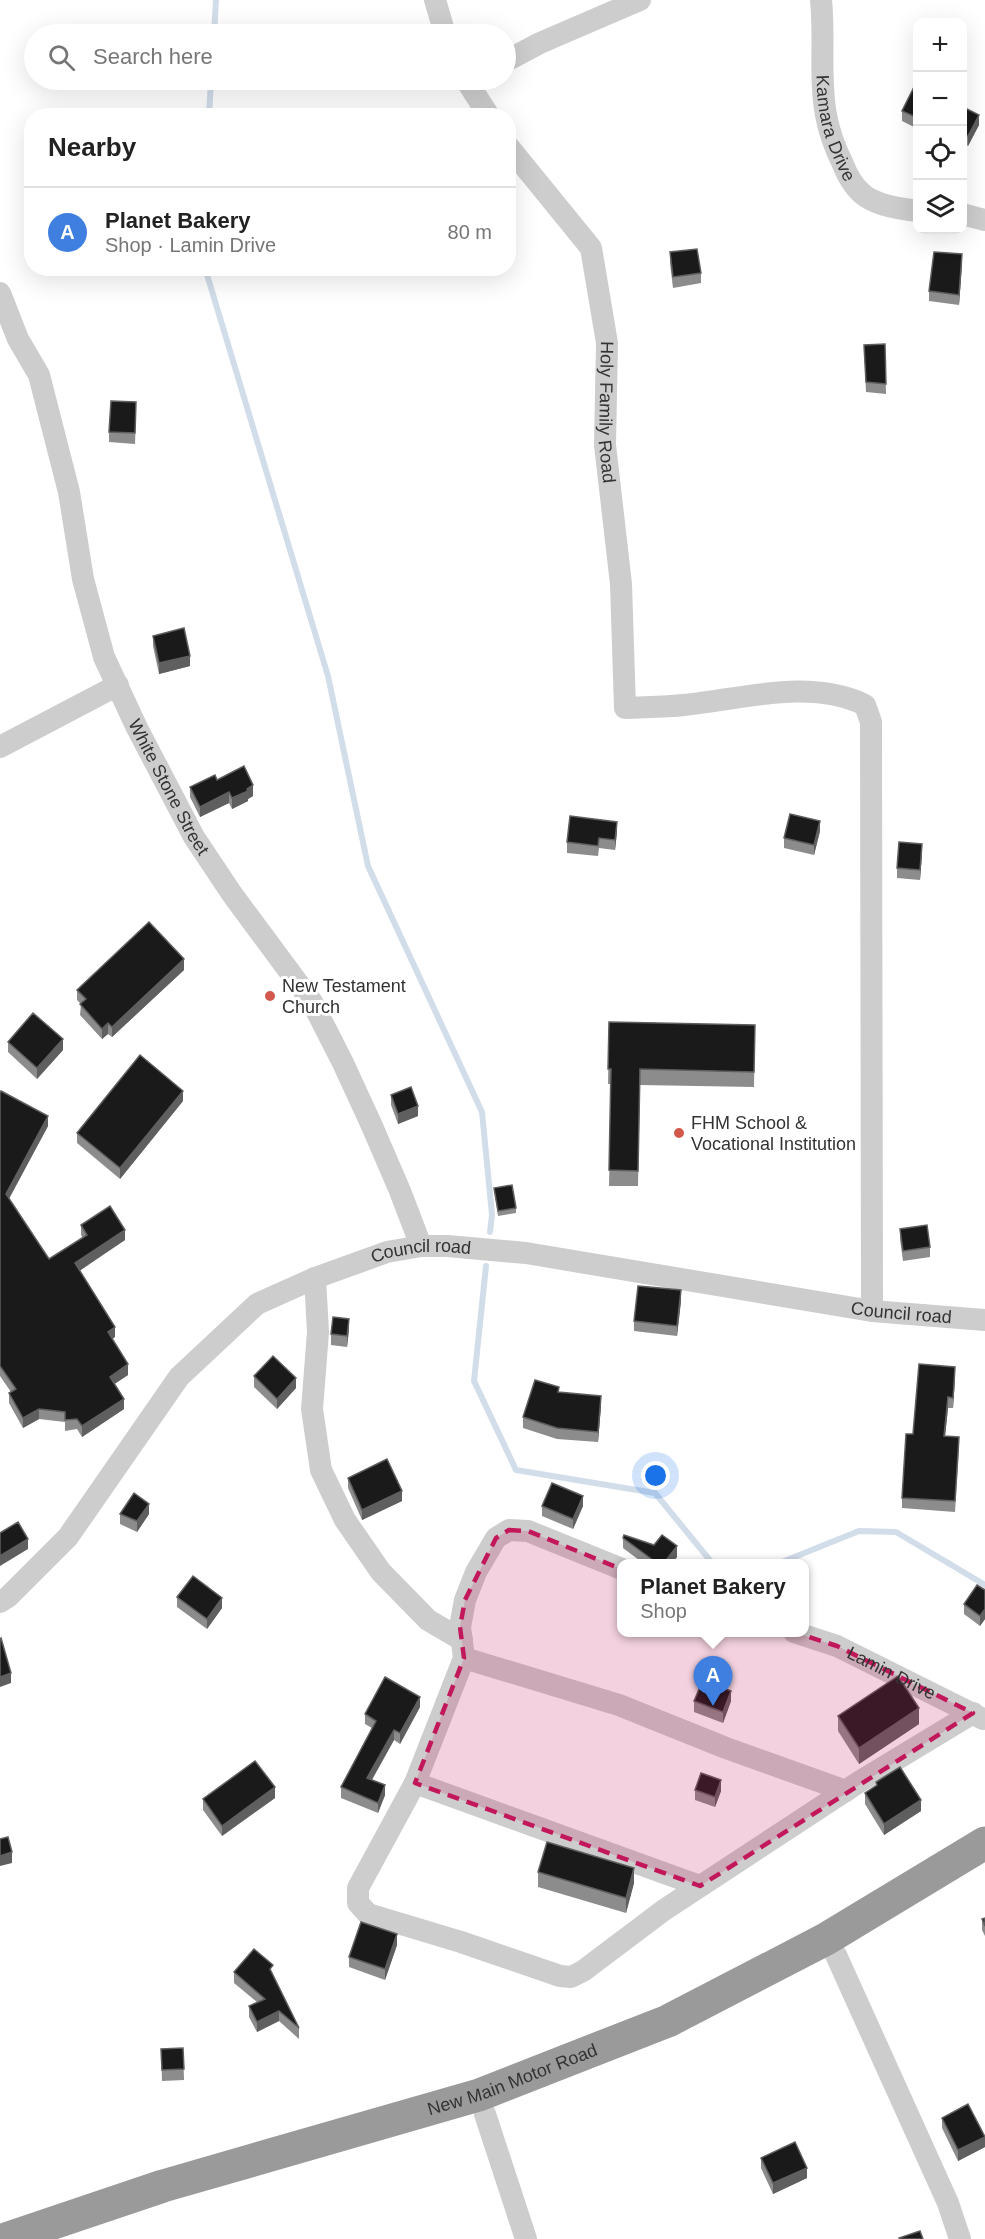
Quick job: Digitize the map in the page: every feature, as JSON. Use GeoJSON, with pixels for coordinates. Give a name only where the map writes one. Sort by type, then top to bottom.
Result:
{"type":"FeatureCollection","features":[{"type":"Feature","properties":{"kind":"highway","name":"New Main Motor Road"},"geometry":{"type":"LineString","coordinates":[[6,2239],[163,2186],[479,2095],[668,2021],[826,1939],[985,1843]]}},
{"type":"Feature","properties":{"kind":"highway","name":"New Main Motor Road"},"geometry":{"type":"LineString","coordinates":[[68,2239],[171,2205],[485,2114],[677,2039],[836,1955],[985,1865]]}},
{"type":"Feature","properties":{"kind":"street"},"geometry":{"type":"LineString","coordinates":[[435,0],[442,24]]}},
{"type":"Feature","properties":{"kind":"street"},"geometry":{"type":"LineString","coordinates":[[516,56],[640,0]]}},
{"type":"Feature","properties":{"kind":"street","name":"Kamara Drive"},"geometry":{"type":"LineString","coordinates":[[821,0],[824,26],[826,114],[848,178],[864,196],[881,204],[913,210]]}},
{"type":"Feature","properties":{"kind":"street"},"geometry":{"type":"LineString","coordinates":[[477,90],[485,108]]}},
{"type":"Feature","properties":{"kind":"street","name":"Holy Family Road"},"geometry":{"type":"LineString","coordinates":[[516,156],[591,248],[607,343],[605,445],[621,585],[625,708],[683,705],[777,693],[816,693],[849,698],[865,705],[871,722],[872,1311]]}},
{"type":"Feature","properties":{"kind":"street"},"geometry":{"type":"LineString","coordinates":[[967,215],[985,220]]}},
{"type":"Feature","properties":{"kind":"street","name":"White Stone Street"},"geometry":{"type":"LineString","coordinates":[[0,293],[18,339],[39,375],[69,492],[83,579],[104,657],[137,728],[194,837],[232,894],[312,1002],[344,1063],[400,1191],[421,1246]]}},
{"type":"Feature","properties":{"kind":"street"},"geometry":{"type":"LineString","coordinates":[[0,747],[118,685]]}},
{"type":"Feature","properties":{"kind":"street","name":"Council road"},"geometry":{"type":"LineString","coordinates":[[0,1602],[8,1597],[68,1537],[179,1377],[257,1304],[315,1278],[387,1252],[421,1246],[447,1246],[526,1253],[872,1311],[985,1320]]}},
{"type":"Feature","properties":{"kind":"street"},"geometry":{"type":"LineString","coordinates":[[315,1278],[318,1332],[312,1409],[321,1470],[345,1520],[381,1572],[428,1620],[463,1649],[846,1791]]}},
{"type":"Feature","properties":{"kind":"street"},"geometry":{"type":"LineString","coordinates":[[617,1567],[528,1531],[509,1530],[496,1538],[476,1572],[465,1600],[460,1627],[463,1649],[415,1783],[358,1888],[358,1903],[368,1914],[461,1942],[560,1976],[571,1977],[583,1971],[664,1910],[846,1791],[979,1717]]}},
{"type":"Feature","properties":{"kind":"street","name":"Lamin Drive"},"geometry":{"type":"LineString","coordinates":[[809,1637],[837,1646],[979,1717]]}},
{"type":"Feature","properties":{"kind":"street"},"geometry":{"type":"LineString","coordinates":[[415,1783],[700,1886]]}},
{"type":"Feature","properties":{"kind":"street"},"geometry":{"type":"LineString","coordinates":[[836,1955],[948,2203],[960,2239]]}},
{"type":"Feature","properties":{"kind":"street"},"geometry":{"type":"LineString","coordinates":[[485,2114],[526,2239]]}},
{"type":"Feature","properties":{"kind":"highlighted area"},"geometry":{"type":"Polygon","coordinates":[[[509,1530],[528,1531],[707,1604],[837,1646],[973,1713],[700,1886],[415,1783],[464,1658],[460,1627],[465,1600],[496,1538],[509,1530]]]}},
{"type":"Feature","properties":{"kind":"building"},"geometry":{"type":"Polygon","coordinates":[[[913,89],[913,116],[902,111],[913,89]]]}},
{"type":"Feature","properties":{"kind":"building"},"geometry":{"type":"Polygon","coordinates":[[[967,109],[979,115],[967,135],[967,109]]]}},
{"type":"Feature","properties":{"kind":"building"},"geometry":{"type":"Polygon","coordinates":[[[697,249],[701,273],[673,277],[670,252],[697,249]]]}},
{"type":"Feature","properties":{"kind":"building"},"geometry":{"type":"Polygon","coordinates":[[[934,252],[962,254],[959,295],[929,291],[934,252]]]}},
{"type":"Feature","properties":{"kind":"building"},"geometry":{"type":"Polygon","coordinates":[[[885,344],[886,384],[866,382],[864,345],[885,344]]]}},
{"type":"Feature","properties":{"kind":"building"},"geometry":{"type":"Polygon","coordinates":[[[111,401],[136,402],[135,433],[109,432],[111,401]]]}},
{"type":"Feature","properties":{"kind":"building"},"geometry":{"type":"Polygon","coordinates":[[[184,628],[190,656],[159,663],[153,636],[184,628]]]}},
{"type":"Feature","properties":{"kind":"building"},"geometry":{"type":"Polygon","coordinates":[[[244,766],[253,785],[247,789],[248,791],[232,798],[229,792],[200,807],[190,787],[215,775],[217,780],[244,766]]]}},
{"type":"Feature","properties":{"kind":"building"},"geometry":{"type":"Polygon","coordinates":[[[790,814],[820,821],[814,845],[784,838],[790,814]]]}},
{"type":"Feature","properties":{"kind":"building"},"geometry":{"type":"Polygon","coordinates":[[[570,816],[617,822],[615,840],[599,838],[598,846],[567,842],[570,816]]]}},
{"type":"Feature","properties":{"kind":"building"},"geometry":{"type":"Polygon","coordinates":[[[899,842],[922,844],[920,870],[897,868],[899,842]]]}},
{"type":"Feature","properties":{"kind":"building"},"geometry":{"type":"Polygon","coordinates":[[[149,922],[184,959],[112,1027],[108,1023],[102,1029],[80,1004],[86,999],[77,990],[149,922]]]}},
{"type":"Feature","properties":{"kind":"building"},"geometry":{"type":"Polygon","coordinates":[[[33,1013],[63,1039],[37,1068],[8,1042],[33,1013]]]}},
{"type":"Feature","properties":{"kind":"building"},"geometry":{"type":"Polygon","coordinates":[[[609,1022],[755,1025],[754,1072],[640,1069],[638,1171],[609,1170],[611,1069],[608,1069],[609,1022]]]}},
{"type":"Feature","properties":{"kind":"building"},"geometry":{"type":"Polygon","coordinates":[[[140,1055],[183,1091],[120,1168],[77,1133],[140,1055]]]}},
{"type":"Feature","properties":{"kind":"building"},"geometry":{"type":"Polygon","coordinates":[[[411,1087],[418,1106],[398,1114],[391,1095],[411,1087]]]}},
{"type":"Feature","properties":{"kind":"building"},"geometry":{"type":"Polygon","coordinates":[[[1,1091],[48,1116],[6,1194],[49,1259],[87,1235],[81,1225],[110,1206],[125,1230],[75,1263],[115,1327],[108,1332],[128,1364],[110,1377],[124,1399],[82,1426],[77,1419],[65,1420],[65,1412],[39,1409],[23,1418],[9,1393],[16,1389],[0,1366],[1,1091]]]}},
{"type":"Feature","properties":{"kind":"building"},"geometry":{"type":"Polygon","coordinates":[[[512,1185],[516,1208],[498,1211],[494,1188],[512,1185]]]}},
{"type":"Feature","properties":{"kind":"building"},"geometry":{"type":"Polygon","coordinates":[[[927,1225],[930,1247],[903,1251],[900,1229],[927,1225]]]}},
{"type":"Feature","properties":{"kind":"building"},"geometry":{"type":"Polygon","coordinates":[[[638,1286],[681,1290],[677,1326],[634,1321],[638,1286]]]}},
{"type":"Feature","properties":{"kind":"building"},"geometry":{"type":"Polygon","coordinates":[[[333,1317],[349,1319],[347,1336],[331,1334],[333,1317]]]}},
{"type":"Feature","properties":{"kind":"building"},"geometry":{"type":"Polygon","coordinates":[[[273,1356],[296,1378],[277,1399],[254,1376],[273,1356]]]}},
{"type":"Feature","properties":{"kind":"building"},"geometry":{"type":"Polygon","coordinates":[[[919,1364],[955,1367],[953,1398],[948,1397],[944,1436],[959,1437],[955,1501],[902,1498],[906,1434],[913,1434],[919,1364]]]}},
{"type":"Feature","properties":{"kind":"building"},"geometry":{"type":"Polygon","coordinates":[[[535,1380],[559,1387],[558,1392],[601,1396],[598,1432],[557,1428],[523,1417],[535,1380]]]}},
{"type":"Feature","properties":{"kind":"building"},"geometry":{"type":"Polygon","coordinates":[[[387,1459],[402,1491],[362,1510],[348,1478],[387,1459]]]}},
{"type":"Feature","properties":{"kind":"building"},"geometry":{"type":"Polygon","coordinates":[[[552,1483],[583,1496],[573,1519],[542,1506],[552,1483]]]}},
{"type":"Feature","properties":{"kind":"building"},"geometry":{"type":"Polygon","coordinates":[[[134,1493],[149,1504],[137,1521],[120,1514],[134,1493]]]}},
{"type":"Feature","properties":{"kind":"building"},"geometry":{"type":"Polygon","coordinates":[[[18,1522],[28,1539],[0,1556],[0,1533],[18,1522]]]}},
{"type":"Feature","properties":{"kind":"building"},"geometry":{"type":"Polygon","coordinates":[[[624,1535],[654,1545],[662,1535],[677,1546],[667,1559],[652,1559],[623,1538],[624,1535]]]}},
{"type":"Feature","properties":{"kind":"building"},"geometry":{"type":"Polygon","coordinates":[[[193,1576],[222,1598],[207,1619],[177,1597],[193,1576]]]}},
{"type":"Feature","properties":{"kind":"building"},"geometry":{"type":"Polygon","coordinates":[[[977,1585],[985,1590],[985,1609],[980,1616],[964,1604],[977,1585]]]}},
{"type":"Feature","properties":{"kind":"building"},"geometry":{"type":"Polygon","coordinates":[[[0,1639],[11,1673],[0,1677],[0,1639]]]}},
{"type":"Feature","properties":{"kind":"building"},"geometry":{"type":"Polygon","coordinates":[[[898,1676],[919,1708],[859,1748],[838,1716],[898,1676]]]}},
{"type":"Feature","properties":{"kind":"building"},"geometry":{"type":"Polygon","coordinates":[[[385,1677],[420,1697],[400,1733],[394,1730],[367,1778],[385,1785],[378,1803],[341,1787],[376,1721],[365,1714],[385,1677]]]}},
{"type":"Feature","properties":{"kind":"building"},"geometry":{"type":"Polygon","coordinates":[[[703,1680],[731,1691],[723,1712],[694,1701],[703,1680]]]}},
{"type":"Feature","properties":{"kind":"building"},"geometry":{"type":"Polygon","coordinates":[[[255,1761],[275,1787],[222,1826],[203,1799],[255,1761]]]}},
{"type":"Feature","properties":{"kind":"building"},"geometry":{"type":"Polygon","coordinates":[[[900,1767],[921,1800],[884,1824],[865,1793],[877,1785],[876,1782],[900,1767]]]}},
{"type":"Feature","properties":{"kind":"building"},"geometry":{"type":"Polygon","coordinates":[[[701,1773],[721,1780],[715,1797],[695,1790],[701,1773]]]}},
{"type":"Feature","properties":{"kind":"building"},"geometry":{"type":"Polygon","coordinates":[[[8,1837],[12,1852],[0,1856],[0,1839],[8,1837]]]}},
{"type":"Feature","properties":{"kind":"building"},"geometry":{"type":"Polygon","coordinates":[[[547,1842],[634,1868],[626,1898],[538,1872],[547,1842]]]}},
{"type":"Feature","properties":{"kind":"building"},"geometry":{"type":"Polygon","coordinates":[[[361,1922],[397,1934],[385,1969],[349,1957],[361,1922]]]}},
{"type":"Feature","properties":{"kind":"building"},"geometry":{"type":"Polygon","coordinates":[[[254,1949],[273,1965],[270,1969],[299,2028],[279,2011],[257,2022],[249,2006],[265,1999],[234,1972],[254,1949]]]}},
{"type":"Feature","properties":{"kind":"building"},"geometry":{"type":"Polygon","coordinates":[[[183,2048],[184,2069],[162,2070],[161,2049],[183,2048]]]}},
{"type":"Feature","properties":{"kind":"building"},"geometry":{"type":"Polygon","coordinates":[[[968,2104],[985,2137],[958,2150],[942,2118],[968,2104]]]}},
{"type":"Feature","properties":{"kind":"building"},"geometry":{"type":"Polygon","coordinates":[[[795,2142],[807,2168],[773,2183],[761,2158],[795,2142]]]}},
{"type":"Feature","properties":{"kind":"building"},"geometry":{"type":"Polygon","coordinates":[[[920,2231],[923,2239],[899,2238],[920,2231]]]}},
{"type":"Feature","properties":{"kind":"waterway"},"geometry":{"type":"LineString","coordinates":[[215,24],[216,0]]}},
{"type":"Feature","properties":{"kind":"waterway"},"geometry":{"type":"LineString","coordinates":[[209,108],[210,90]]}},
{"type":"Feature","properties":{"kind":"waterway"},"geometry":{"type":"LineString","coordinates":[[207,276],[328,676],[368,866],[482,1112],[492,1215],[490,1232]]}},
{"type":"Feature","properties":{"kind":"waterway"},"geometry":{"type":"LineString","coordinates":[[486,1266],[474,1381],[516,1470],[655,1493],[709,1559]]}},
{"type":"Feature","properties":{"kind":"waterway"},"geometry":{"type":"LineString","coordinates":[[789,1559],[859,1531],[896,1532],[985,1585]]}},
{"type":"Feature","properties":{"kind":"place","name":"New Testament Church"},"geometry":{"type":"Point","coordinates":[270,996]}},
{"type":"Feature","properties":{"kind":"place","name":"FHM School & Vocational Institution"},"geometry":{"type":"Point","coordinates":[679,1133]}},
{"type":"Feature","properties":{"kind":"place","name":"Planet Bakery"},"geometry":{"type":"Point","coordinates":[713,1706]}}]}
